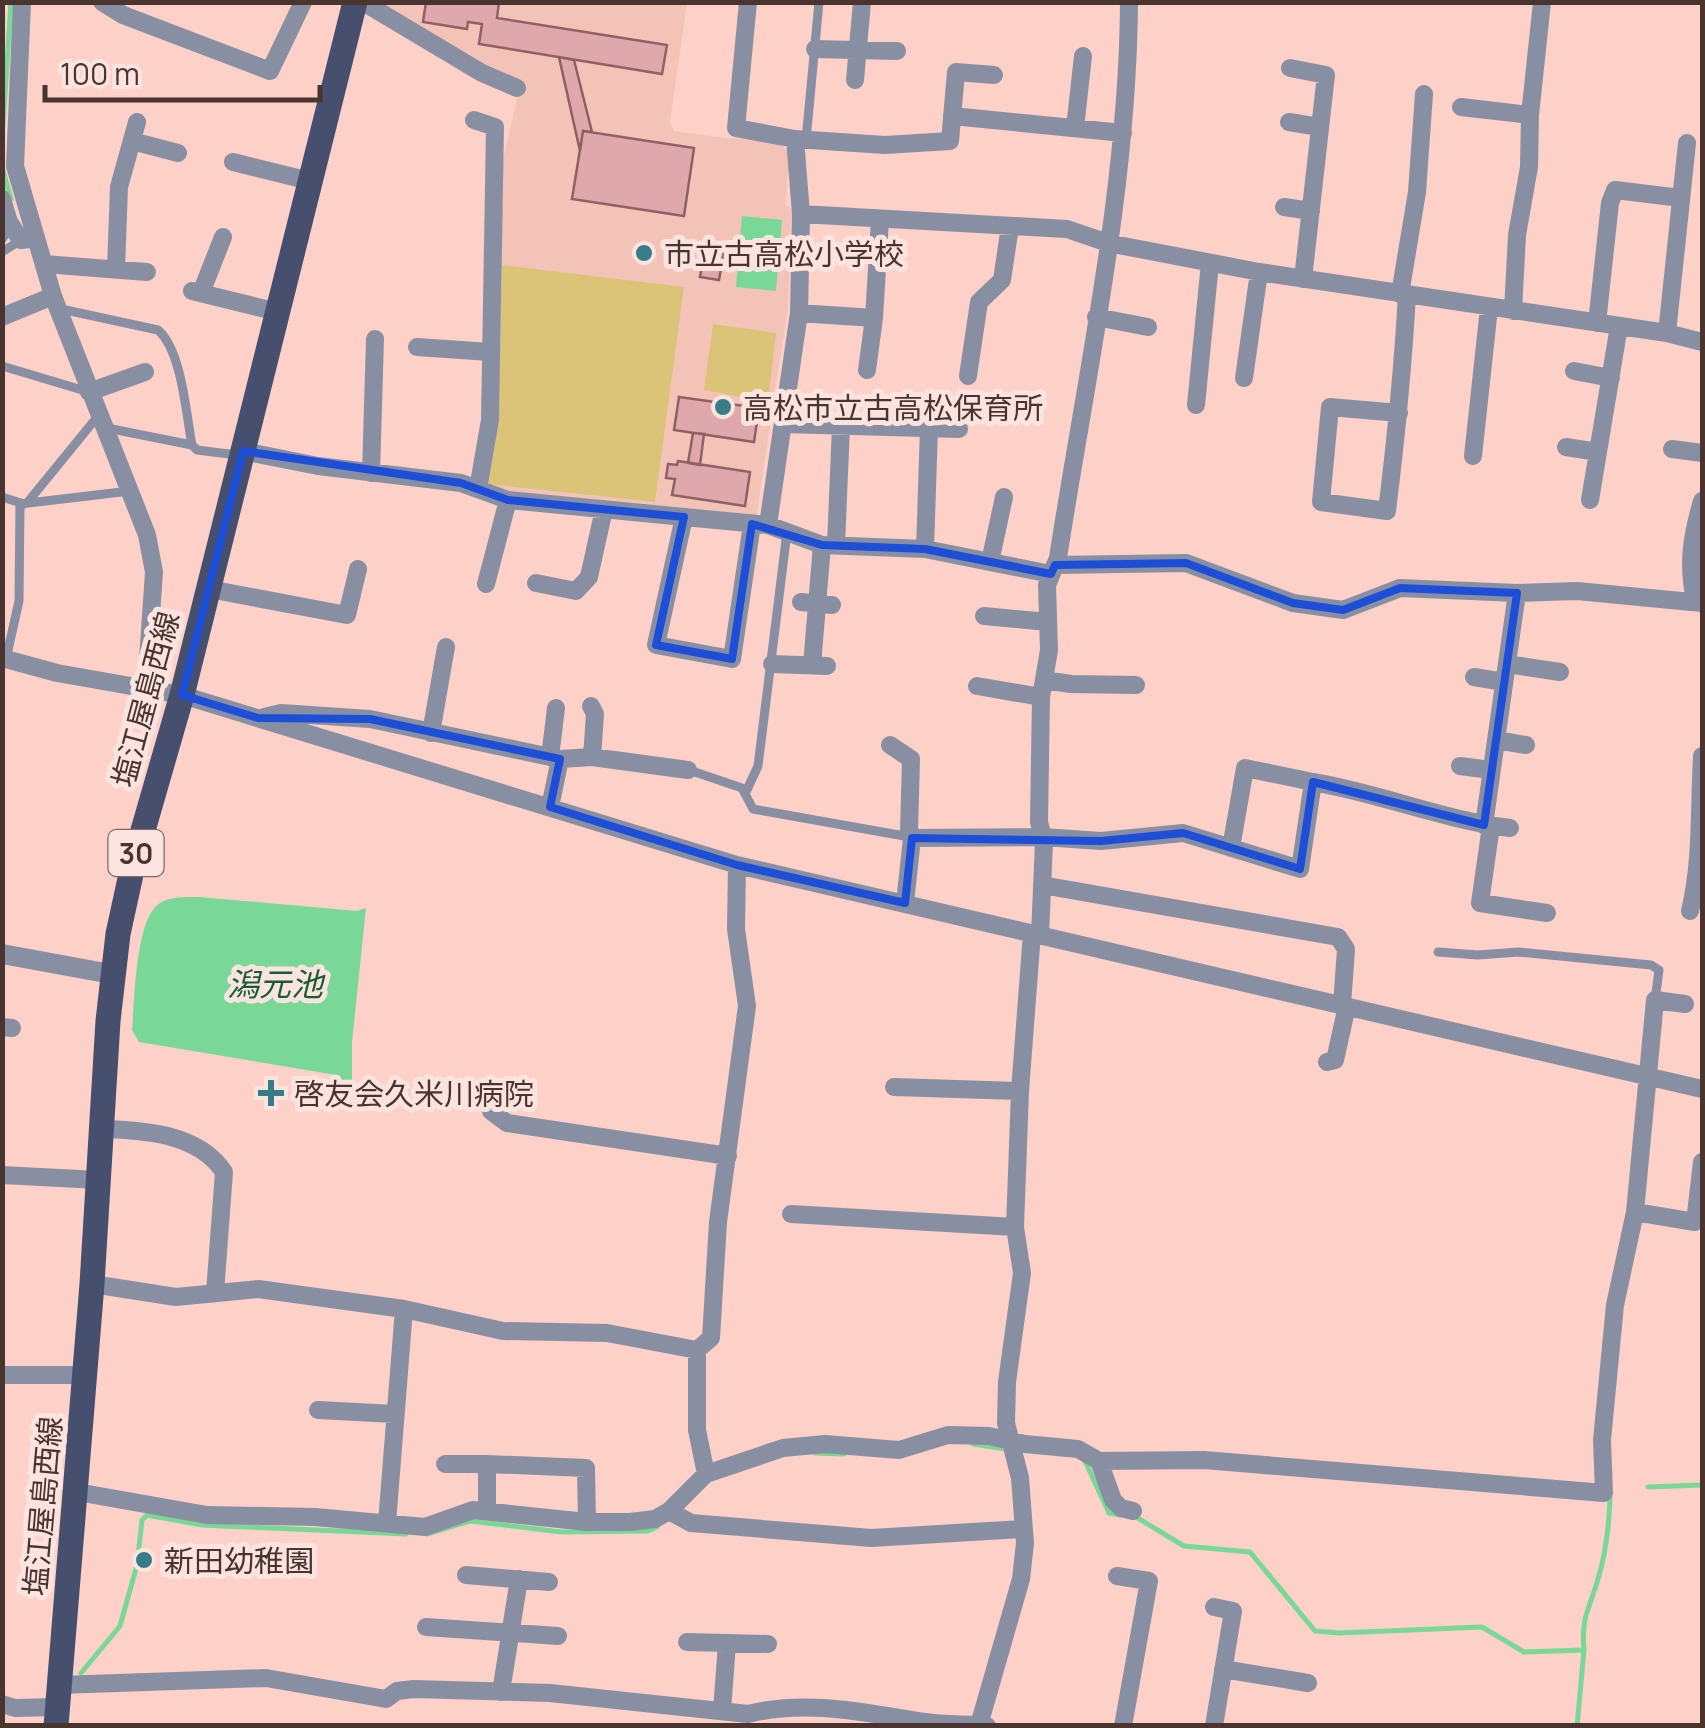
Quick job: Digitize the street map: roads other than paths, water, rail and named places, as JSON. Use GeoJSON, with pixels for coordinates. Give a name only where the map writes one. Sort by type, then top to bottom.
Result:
{"type":"FeatureCollection","features":[{"type":"Feature","properties":{"kind":"main road","name":"塩江屋島西線"},"geometry":{"type":"LineString","coordinates":[[57,1706],[92,1284],[111,974],[133,865],[182,695],[355,2]]}},
{"type":"Feature","properties":{"kind":"street"},"geometry":{"type":"LineString","coordinates":[[18,236],[15,166],[22,2]]}},
{"type":"Feature","properties":{"kind":"street"},"geometry":{"type":"LineString","coordinates":[[102,2],[123,15],[270,72],[303,2]]}},
{"type":"Feature","properties":{"kind":"street"},"geometry":{"type":"LineString","coordinates":[[363,2],[482,73],[518,88]]}},
{"type":"Feature","properties":{"kind":"street"},"geometry":{"type":"LineString","coordinates":[[748,2],[736,128],[801,140],[885,145],[950,141],[956,72],[994,75]]}},
{"type":"Feature","properties":{"kind":"street"},"geometry":{"type":"LineString","coordinates":[[856,80],[862,2]]}},
{"type":"Feature","properties":{"kind":"street"},"geometry":{"type":"LineString","coordinates":[[979,1725],[1020,1579],[1024,1529],[1007,1382],[1022,1273],[1015,1227],[1020,1091],[1042,884],[1043,837],[1038,822],[1043,688],[1049,650],[1047,585],[1053,569],[1108,243],[1129,72],[1129,2]]}},
{"type":"Feature","properties":{"kind":"street"},"geometry":{"type":"LineString","coordinates":[[1513,311],[1518,236],[1530,167],[1530,115],[1542,2]]}},
{"type":"Feature","properties":{"kind":"street"},"geometry":{"type":"LineString","coordinates":[[815,48],[897,51]]}},
{"type":"Feature","properties":{"kind":"street"},"geometry":{"type":"LineString","coordinates":[[1075,128],[1083,56]]}},
{"type":"Feature","properties":{"kind":"street"},"geometry":{"type":"LineString","coordinates":[[1290,68],[1326,74],[1303,279]]}},
{"type":"Feature","properties":{"kind":"street"},"geometry":{"type":"LineString","coordinates":[[1399,414],[1330,407],[1321,502],[1386,511],[1399,414],[1403,294],[1417,192],[1424,94]]}},
{"type":"Feature","properties":{"kind":"street"},"geometry":{"type":"LineString","coordinates":[[1462,107],[1530,115]]}},
{"type":"Feature","properties":{"kind":"street"},"geometry":{"type":"LineString","coordinates":[[952,116],[1122,133]]}},
{"type":"Feature","properties":{"kind":"street"},"geometry":{"type":"LineString","coordinates":[[474,120],[495,126],[490,420],[478,489]]}},
{"type":"Feature","properties":{"kind":"street"},"geometry":{"type":"LineString","coordinates":[[1289,122],[1320,127]]}},
{"type":"Feature","properties":{"kind":"street"},"geometry":{"type":"LineString","coordinates":[[116,269],[120,186],[135,131],[178,153]]}},
{"type":"Feature","properties":{"kind":"street"},"geometry":{"type":"LineString","coordinates":[[684,517],[656,645],[732,659],[782,424],[799,313],[801,140]]}},
{"type":"Feature","properties":{"kind":"street"},"geometry":{"type":"LineString","coordinates":[[1667,333],[1687,143]]}},
{"type":"Feature","properties":{"kind":"street"},"geometry":{"type":"LineString","coordinates":[[233,162],[310,181]]}},
{"type":"Feature","properties":{"kind":"street"},"geometry":{"type":"LineString","coordinates":[[1598,323],[1610,203],[1616,190],[1681,198]]}},
{"type":"Feature","properties":{"kind":"street"},"geometry":{"type":"LineString","coordinates":[[2,199],[18,236],[44,264],[89,392],[147,534],[154,572],[146,688]]}},
{"type":"Feature","properties":{"kind":"street"},"geometry":{"type":"LineString","coordinates":[[1284,207],[1311,211]]}},
{"type":"Feature","properties":{"kind":"street"},"geometry":{"type":"LineString","coordinates":[[801,214],[1067,229],[1108,243],[1259,272],[1667,333],[1702,342]]}},
{"type":"Feature","properties":{"kind":"street"},"geometry":{"type":"LineString","coordinates":[[867,370],[880,219]]}},
{"type":"Feature","properties":{"kind":"street"},"geometry":{"type":"LineString","coordinates":[[968,376],[979,302],[1002,280],[1010,226]]}},
{"type":"Feature","properties":{"kind":"street"},"geometry":{"type":"LineString","coordinates":[[223,237],[197,292],[278,312]]}},
{"type":"Feature","properties":{"kind":"street"},"geometry":{"type":"LineString","coordinates":[[1196,405],[1210,263]]}},
{"type":"Feature","properties":{"kind":"street"},"geometry":{"type":"LineString","coordinates":[[44,264],[147,272]]}},
{"type":"Feature","properties":{"kind":"street"},"geometry":{"type":"LineString","coordinates":[[1244,378],[1259,272]]}},
{"type":"Feature","properties":{"kind":"street"},"geometry":{"type":"LineString","coordinates":[[2,317],[55,302]]}},
{"type":"Feature","properties":{"kind":"street"},"geometry":{"type":"LineString","coordinates":[[1473,456],[1489,308]]}},
{"type":"Feature","properties":{"kind":"street"},"geometry":{"type":"LineString","coordinates":[[799,313],[874,318]]}},
{"type":"Feature","properties":{"kind":"street"},"geometry":{"type":"LineString","coordinates":[[1096,317],[1148,327]]}},
{"type":"Feature","properties":{"kind":"street"},"geometry":{"type":"LineString","coordinates":[[1590,500],[1619,326]]}},
{"type":"Feature","properties":{"kind":"street"},"geometry":{"type":"LineString","coordinates":[[371,472],[375,339]]}},
{"type":"Feature","properties":{"kind":"street"},"geometry":{"type":"LineString","coordinates":[[417,347],[490,352]]}},
{"type":"Feature","properties":{"kind":"street"},"geometry":{"type":"LineString","coordinates":[[1574,371],[1610,378]]}},
{"type":"Feature","properties":{"kind":"street"},"geometry":{"type":"LineString","coordinates":[[89,392],[146,372]]}},
{"type":"Feature","properties":{"kind":"street"},"geometry":{"type":"LineString","coordinates":[[782,424],[959,429]]}},
{"type":"Feature","properties":{"kind":"street"},"geometry":{"type":"LineString","coordinates":[[772,664],[820,666],[816,604],[829,545],[842,426]]}},
{"type":"Feature","properties":{"kind":"street"},"geometry":{"type":"LineString","coordinates":[[926,549],[929,428]]}},
{"type":"Feature","properties":{"kind":"street"},"geometry":{"type":"LineString","coordinates":[[1566,448],[1598,452]]}},
{"type":"Feature","properties":{"kind":"street"},"geometry":{"type":"LineString","coordinates":[[1672,449],[1702,453]]}},
{"type":"Feature","properties":{"kind":"street"},"geometry":{"type":"LineString","coordinates":[[242,453],[460,483],[508,500],[760,525],[829,545],[926,549],[1053,569],[1186,563],[1293,603],[1343,610],[1400,588],[1517,593],[1577,591],[1699,601],[1690,577],[1691,540],[1702,501]]}},
{"type":"Feature","properties":{"kind":"street"},"geometry":{"type":"LineString","coordinates":[[990,562],[1004,497]]}},
{"type":"Feature","properties":{"kind":"street"},"geometry":{"type":"LineString","coordinates":[[486,584],[508,500]]}},
{"type":"Feature","properties":{"kind":"street"},"geometry":{"type":"LineString","coordinates":[[536,582],[576,591],[589,577],[604,509]]}},
{"type":"Feature","properties":{"kind":"street"},"geometry":{"type":"LineString","coordinates":[[208,589],[347,615],[358,569]]}},
{"type":"Feature","properties":{"kind":"street"},"geometry":{"type":"LineString","coordinates":[[1517,593],[1491,770],[1495,826],[1480,903],[1547,913]]}},
{"type":"Feature","properties":{"kind":"street"},"geometry":{"type":"LineString","coordinates":[[984,616],[1048,622]]}},
{"type":"Feature","properties":{"kind":"street"},"geometry":{"type":"LineString","coordinates":[[431,733],[446,647]]}},
{"type":"Feature","properties":{"kind":"street"},"geometry":{"type":"LineString","coordinates":[[4,658],[56,674],[182,695],[738,865],[1702,1089]]}},
{"type":"Feature","properties":{"kind":"street"},"geometry":{"type":"LineString","coordinates":[[1474,676],[1560,672]]}},
{"type":"Feature","properties":{"kind":"street"},"geometry":{"type":"LineString","coordinates":[[977,686],[1136,685]]}},
{"type":"Feature","properties":{"kind":"street"},"geometry":{"type":"LineString","coordinates":[[591,706],[595,714],[592,757]]}},
{"type":"Feature","properties":{"kind":"street"},"geometry":{"type":"LineString","coordinates":[[550,808],[556,708]]}},
{"type":"Feature","properties":{"kind":"street"},"geometry":{"type":"LineString","coordinates":[[258,718],[281,713],[370,719],[555,758],[592,757],[688,770]]}},
{"type":"Feature","properties":{"kind":"street"},"geometry":{"type":"LineString","coordinates":[[1496,740],[1526,745]]}},
{"type":"Feature","properties":{"kind":"street"},"geometry":{"type":"LineString","coordinates":[[890,745],[912,759],[912,838],[906,904]]}},
{"type":"Feature","properties":{"kind":"street"},"geometry":{"type":"LineString","coordinates":[[1690,912],[1699,872],[1697,832],[1702,756]]}},
{"type":"Feature","properties":{"kind":"street"},"geometry":{"type":"LineString","coordinates":[[1460,766],[1491,770]]}},
{"type":"Feature","properties":{"kind":"street"},"geometry":{"type":"LineString","coordinates":[[1231,848],[1245,768],[1362,790],[1495,826]]}},
{"type":"Feature","properties":{"kind":"street"},"geometry":{"type":"LineString","coordinates":[[912,838],[1043,837],[1101,841],[1183,832],[1300,869],[1313,782]]}},
{"type":"Feature","properties":{"kind":"street"},"geometry":{"type":"LineString","coordinates":[[706,1474],[697,1430],[697,1350],[711,1338],[718,1222],[747,1006],[736,928],[738,865]]}},
{"type":"Feature","properties":{"kind":"street"},"geometry":{"type":"LineString","coordinates":[[1042,884],[1338,937],[1346,949],[1344,1006],[1334,1060],[1327,1062]]}},
{"type":"Feature","properties":{"kind":"street"},"geometry":{"type":"LineString","coordinates":[[2,954],[111,974]]}},
{"type":"Feature","properties":{"kind":"street"},"geometry":{"type":"LineString","coordinates":[[76,1492],[207,1515],[316,1517],[425,1526],[473,1510],[587,1522],[656,1519],[706,1474],[798,1445],[899,1450],[948,1434],[1012,1447],[1025,1444],[1078,1448],[1099,1461],[1204,1460],[1604,1493],[1602,1440],[1615,1305],[1636,1212],[1655,1000],[1685,1004]]}},
{"type":"Feature","properties":{"kind":"street"},"geometry":{"type":"LineString","coordinates":[[894,1087],[1020,1091]]}},
{"type":"Feature","properties":{"kind":"street"},"geometry":{"type":"LineString","coordinates":[[491,1111],[507,1123],[728,1156]]}},
{"type":"Feature","properties":{"kind":"street"},"geometry":{"type":"LineString","coordinates":[[101,1129],[140,1130],[177,1138],[216,1160],[224,1172],[215,1293]]}},
{"type":"Feature","properties":{"kind":"street"},"geometry":{"type":"LineString","coordinates":[[1636,1212],[1695,1222],[1702,1162]]}},
{"type":"Feature","properties":{"kind":"street"},"geometry":{"type":"LineString","coordinates":[[2,1175],[98,1180]]}},
{"type":"Feature","properties":{"kind":"street"},"geometry":{"type":"LineString","coordinates":[[792,1214],[1015,1227]]}},
{"type":"Feature","properties":{"kind":"street"},"geometry":{"type":"LineString","coordinates":[[92,1284],[176,1296],[258,1289],[404,1309],[504,1332],[607,1333],[697,1350]]}},
{"type":"Feature","properties":{"kind":"street"},"geometry":{"type":"LineString","coordinates":[[388,1523],[404,1309]]}},
{"type":"Feature","properties":{"kind":"street"},"geometry":{"type":"LineString","coordinates":[[2,1375],[84,1374]]}},
{"type":"Feature","properties":{"kind":"street"},"geometry":{"type":"LineString","coordinates":[[318,1410],[395,1414]]}},
{"type":"Feature","properties":{"kind":"street"},"geometry":{"type":"LineString","coordinates":[[1099,1461],[1113,1500],[1132,1511]]}},
{"type":"Feature","properties":{"kind":"street"},"geometry":{"type":"LineString","coordinates":[[445,1464],[586,1468],[587,1522]]}},
{"type":"Feature","properties":{"kind":"street"},"geometry":{"type":"LineString","coordinates":[[487,1464],[487,1511]]}},
{"type":"Feature","properties":{"kind":"street"},"geometry":{"type":"LineString","coordinates":[[669,1511],[692,1522],[871,1538],[1024,1529]]}},
{"type":"Feature","properties":{"kind":"street"},"geometry":{"type":"LineString","coordinates":[[466,1574],[548,1582]]}},
{"type":"Feature","properties":{"kind":"street"},"geometry":{"type":"LineString","coordinates":[[1116,1576],[1149,1581],[1124,1726]]}},
{"type":"Feature","properties":{"kind":"street"},"geometry":{"type":"LineString","coordinates":[[501,1692],[519,1579]]}},
{"type":"Feature","properties":{"kind":"street"},"geometry":{"type":"LineString","coordinates":[[1214,1607],[1233,1611],[1214,1726]]}},
{"type":"Feature","properties":{"kind":"street"},"geometry":{"type":"LineString","coordinates":[[426,1627],[558,1636]]}},
{"type":"Feature","properties":{"kind":"street"},"geometry":{"type":"LineString","coordinates":[[687,1642],[768,1644]]}},
{"type":"Feature","properties":{"kind":"street"},"geometry":{"type":"LineString","coordinates":[[722,1711],[727,1643]]}},
{"type":"Feature","properties":{"kind":"street"},"geometry":{"type":"LineString","coordinates":[[1223,1669],[1308,1683]]}},
{"type":"Feature","properties":{"kind":"street"},"geometry":{"type":"LineString","coordinates":[[2,1704],[16,1708],[57,1706],[266,1678],[386,1699],[397,1690],[414,1689],[550,1693],[678,1716],[722,1711],[748,1714],[771,1708],[848,1709],[926,1724],[988,1726]]}},
{"type":"Feature","properties":{"kind":"lane"},"geometry":{"type":"LineString","coordinates":[[801,140],[820,2]]}},
{"type":"Feature","properties":{"kind":"lane"},"geometry":{"type":"LineString","coordinates":[[2,252],[18,236]]}},
{"type":"Feature","properties":{"kind":"lane"},"geometry":{"type":"LineString","coordinates":[[55,302],[158,330],[168,338],[192,445]]}},
{"type":"Feature","properties":{"kind":"lane"},"geometry":{"type":"LineString","coordinates":[[2,366],[89,392]]}},
{"type":"Feature","properties":{"kind":"lane"},"geometry":{"type":"LineString","coordinates":[[26,504],[102,421],[192,445],[197,450],[242,453]]}},
{"type":"Feature","properties":{"kind":"lane"},"geometry":{"type":"LineString","coordinates":[[4,658],[19,601],[20,504],[132,490]]}},
{"type":"Feature","properties":{"kind":"lane"},"geometry":{"type":"LineString","coordinates":[[2,498],[26,504]]}},
{"type":"Feature","properties":{"kind":"lane"},"geometry":{"type":"LineString","coordinates":[[744,794],[758,766],[787,532]]}},
{"type":"Feature","properties":{"kind":"lane"},"geometry":{"type":"LineString","coordinates":[[688,770],[742,788],[753,809],[912,838]]}},
{"type":"Feature","properties":{"kind":"lane"},"geometry":{"type":"LineString","coordinates":[[1438,952],[1478,956],[1519,952],[1651,965],[1659,970],[1655,1000]]}},
{"type":"Feature","properties":{"kind":"water"},"geometry":{"type":"Polygon","coordinates":[[[742,216],[782,220],[776,291],[736,287],[742,216]]]}},
{"type":"Feature","properties":{"kind":"water","name":"潟元池"},"geometry":{"type":"Polygon","coordinates":[[[179,897],[357,911],[366,908],[352,1042],[352,1082],[346,1083],[336,1075],[139,1042],[132,1030],[138,961],[146,925],[160,903],[179,897]]]}},
{"type":"Feature","properties":{"kind":"waterway"},"geometry":{"type":"LineString","coordinates":[[2,139],[11,2]]}},
{"type":"Feature","properties":{"kind":"waterway"},"geometry":{"type":"LineString","coordinates":[[2,167],[11,199]]}},
{"type":"Feature","properties":{"kind":"waterway"},"geometry":{"type":"LineString","coordinates":[[973,1444],[1006,1449]]}},
{"type":"Feature","properties":{"kind":"waterway"},"geometry":{"type":"LineString","coordinates":[[815,1453],[844,1454]]}},
{"type":"Feature","properties":{"kind":"waterway"},"geometry":{"type":"LineString","coordinates":[[1085,1461],[1109,1513],[1120,1515]]}},
{"type":"Feature","properties":{"kind":"waterway"},"geometry":{"type":"LineString","coordinates":[[1648,1487],[1702,1485]]}},
{"type":"Feature","properties":{"kind":"waterway"},"geometry":{"type":"LineString","coordinates":[[1584,1650],[1585,1621],[1603,1559],[1610,1498]]}},
{"type":"Feature","properties":{"kind":"waterway"},"geometry":{"type":"LineString","coordinates":[[81,1673],[120,1626],[137,1565],[142,1520],[147,1515],[202,1525],[406,1534]]}},
{"type":"Feature","properties":{"kind":"waterway"},"geometry":{"type":"LineString","coordinates":[[1136,1517],[1184,1546],[1250,1552],[1315,1631],[1482,1627],[1524,1652],[1584,1650],[1577,1726]]}},
{"type":"Feature","properties":{"kind":"waterway"},"geometry":{"type":"LineString","coordinates":[[427,1534],[470,1521],[561,1532],[648,1531],[657,1527]]}},
{"type":"Feature","properties":{"kind":"place","name":"市立古高松小学校"},"geometry":{"type":"Point","coordinates":[644,253]}},
{"type":"Feature","properties":{"kind":"place","name":"高松市立古高松保育所"},"geometry":{"type":"Point","coordinates":[723,407]}},
{"type":"Feature","properties":{"kind":"place","name":"啓友会久米川病院"},"geometry":{"type":"Point","coordinates":[271,1093]}},
{"type":"Feature","properties":{"kind":"place","name":"新田幼稚園"},"geometry":{"type":"Point","coordinates":[144,1560]}}]}
